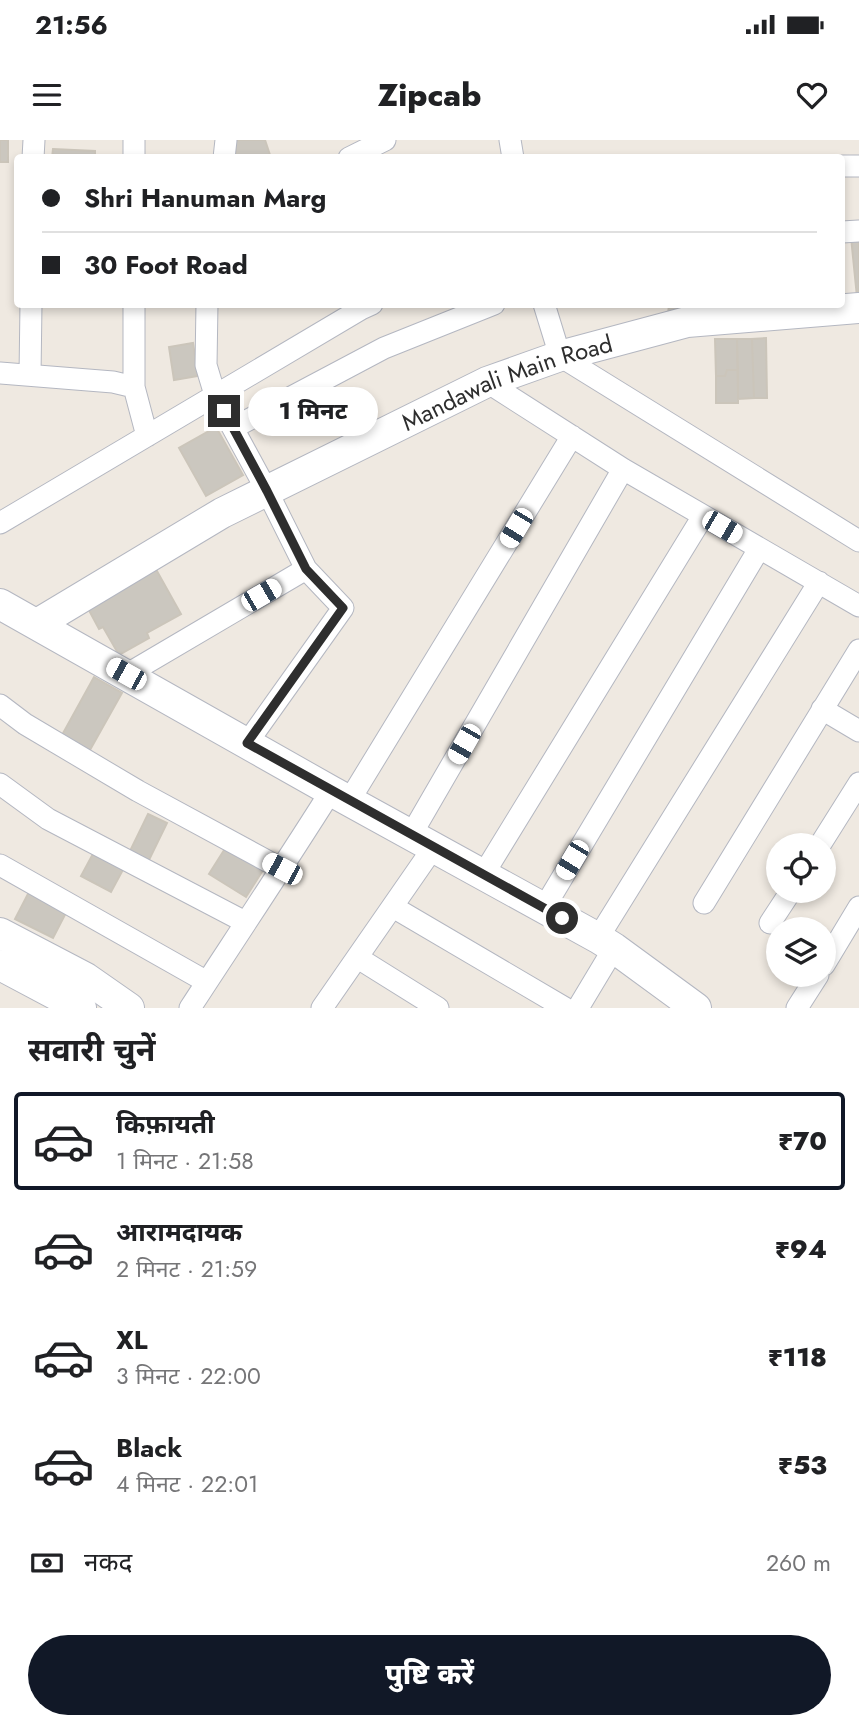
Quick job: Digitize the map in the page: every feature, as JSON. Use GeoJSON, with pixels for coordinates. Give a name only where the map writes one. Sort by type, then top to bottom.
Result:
{"type":"FeatureCollection","features":[{"type":"Feature","properties":{"kind":"street"},"geometry":{"type":"LineString","coordinates":[[357,154],[385,140]]}},
{"type":"Feature","properties":{"kind":"street"},"geometry":{"type":"LineString","coordinates":[[30,375],[31,308]]}},
{"type":"Feature","properties":{"kind":"street"},"geometry":{"type":"LineString","coordinates":[[134,308],[134,387],[147,436]]}},
{"type":"Feature","properties":{"kind":"street"},"geometry":{"type":"LineString","coordinates":[[210,308],[206,365],[215,395],[306,569],[343,608],[247,743]]}},
{"type":"Feature","properties":{"kind":"street"},"geometry":{"type":"LineString","coordinates":[[0,523],[363,308]]}},
{"type":"Feature","properties":{"kind":"street"},"geometry":{"type":"LineString","coordinates":[[233,428],[384,348],[485,308]]}},
{"type":"Feature","properties":{"kind":"street"},"geometry":{"type":"LineString","coordinates":[[545,308],[560,356],[859,541]]}},
{"type":"Feature","properties":{"kind":"street","name":"Mandawali Main Road"},"geometry":{"type":"LineString","coordinates":[[37,624],[222,513],[487,382],[560,356],[687,322],[859,308]]}},
{"type":"Feature","properties":{"kind":"street"},"geometry":{"type":"LineString","coordinates":[[0,373],[113,382],[134,387]]}},
{"type":"Feature","properties":{"kind":"street"},"geometry":{"type":"LineString","coordinates":[[487,382],[623,469],[859,606]]}},
{"type":"Feature","properties":{"kind":"street"},"geometry":{"type":"LineString","coordinates":[[190,1008],[282,869],[340,796],[572,436]]}},
{"type":"Feature","properties":{"kind":"street"},"geometry":{"type":"LineString","coordinates":[[322,1008],[393,907],[422,841],[623,469]]}},
{"type":"Feature","properties":{"kind":"street"},"geometry":{"type":"LineString","coordinates":[[483,875],[704,516]]}},
{"type":"Feature","properties":{"kind":"street"},"geometry":{"type":"LineString","coordinates":[[544,908],[760,549]]}},
{"type":"Feature","properties":{"kind":"street"},"geometry":{"type":"LineString","coordinates":[[126,674],[306,569]]}},
{"type":"Feature","properties":{"kind":"street"},"geometry":{"type":"LineString","coordinates":[[578,1008],[606,943],[671,823],[819,582]]}},
{"type":"Feature","properties":{"kind":"street"},"geometry":{"type":"LineString","coordinates":[[0,604],[606,943],[692,1007]]}},
{"type":"Feature","properties":{"kind":"street"},"geometry":{"type":"LineString","coordinates":[[704,903],[859,650]]}},
{"type":"Feature","properties":{"kind":"street"},"geometry":{"type":"LineString","coordinates":[[0,705],[25,724],[138,791],[282,869]]}},
{"type":"Feature","properties":{"kind":"street"},"geometry":{"type":"LineString","coordinates":[[822,709],[859,731]]}},
{"type":"Feature","properties":{"kind":"street"},"geometry":{"type":"LineString","coordinates":[[828,833],[859,783]]}},
{"type":"Feature","properties":{"kind":"street"},"geometry":{"type":"LineString","coordinates":[[0,784],[48,819],[245,922]]}},
{"type":"Feature","properties":{"kind":"street"},"geometry":{"type":"LineString","coordinates":[[0,865],[207,982]]}},
{"type":"Feature","properties":{"kind":"street"},"geometry":{"type":"LineString","coordinates":[[393,907],[565,1008]]}},
{"type":"Feature","properties":{"kind":"street"},"geometry":{"type":"LineString","coordinates":[[836,945],[859,907]]}},
{"type":"Feature","properties":{"kind":"street"},"geometry":{"type":"LineString","coordinates":[[6,958],[81,1008]]}},
{"type":"Feature","properties":{"kind":"street"},"geometry":{"type":"LineString","coordinates":[[6,958],[86,978],[129,1008]]}},
{"type":"Feature","properties":{"kind":"street"},"geometry":{"type":"LineString","coordinates":[[358,958],[438,1008]]}},
{"type":"Feature","properties":{"kind":"street"},"geometry":{"type":"LineString","coordinates":[[797,1008],[810,987]]}},
{"type":"Feature","properties":{"kind":"building"},"geometry":{"type":"Polygon","coordinates":[[[0,140],[8,140],[8,162],[0,162],[0,140]]]}},
{"type":"Feature","properties":{"kind":"building"},"geometry":{"type":"Polygon","coordinates":[[[235,140],[265,140],[270,154],[236,154],[235,140]]]}},
{"type":"Feature","properties":{"kind":"building"},"geometry":{"type":"Polygon","coordinates":[[[53,149],[95,151],[95,154],[52,154],[53,149]]]}},
{"type":"Feature","properties":{"kind":"building"},"geometry":{"type":"Polygon","coordinates":[[[851,237],[859,237],[859,297],[857,297],[851,237]]]}},
{"type":"Feature","properties":{"kind":"building"},"geometry":{"type":"Polygon","coordinates":[[[669,308],[683,308],[682,315],[668,315],[669,308]]]}},
{"type":"Feature","properties":{"kind":"building"},"geometry":{"type":"Polygon","coordinates":[[[766,338],[767,398],[754,398],[752,339],[766,338]]]}},
{"type":"Feature","properties":{"kind":"building"},"geometry":{"type":"Polygon","coordinates":[[[715,339],[737,339],[738,370],[727,370],[725,376],[716,376],[715,339]]]}},
{"type":"Feature","properties":{"kind":"building"},"geometry":{"type":"Polygon","coordinates":[[[737,339],[752,339],[754,398],[738,399],[737,339]]]}},
{"type":"Feature","properties":{"kind":"building"},"geometry":{"type":"Polygon","coordinates":[[[193,343],[198,376],[174,380],[169,347],[193,343]]]}},
{"type":"Feature","properties":{"kind":"building"},"geometry":{"type":"Polygon","coordinates":[[[727,370],[738,370],[738,403],[716,403],[716,376],[725,376],[727,370]]]}},
{"type":"Feature","properties":{"kind":"building"},"geometry":{"type":"Polygon","coordinates":[[[216,427],[243,475],[206,496],[179,448],[216,427]]]}},
{"type":"Feature","properties":{"kind":"building"},"geometry":{"type":"Polygon","coordinates":[[[153,564],[181,614],[147,633],[149,638],[119,655],[103,627],[99,629],[85,603],[153,564]]]}},
{"type":"Feature","properties":{"kind":"building"},"geometry":{"type":"Polygon","coordinates":[[[94,677],[122,693],[90,750],[62,735],[94,677]]]}},
{"type":"Feature","properties":{"kind":"building"},"geometry":{"type":"Polygon","coordinates":[[[148,814],[167,823],[149,860],[130,851],[148,814]]]}},
{"type":"Feature","properties":{"kind":"building"},"geometry":{"type":"Polygon","coordinates":[[[226,847],[263,870],[246,897],[209,874],[226,847]]]}},
{"type":"Feature","properties":{"kind":"building"},"geometry":{"type":"Polygon","coordinates":[[[95,850],[125,866],[111,892],[81,876],[95,850]]]}},
{"type":"Feature","properties":{"kind":"building"},"geometry":{"type":"Polygon","coordinates":[[[31,888],[69,907],[53,938],[15,919],[31,888]]]}},
{"type":"Feature","properties":{"kind":"route"},"geometry":{"type":"LineString","coordinates":[[224,411],[306,569],[343,608],[247,743],[562,918]]}}]}
